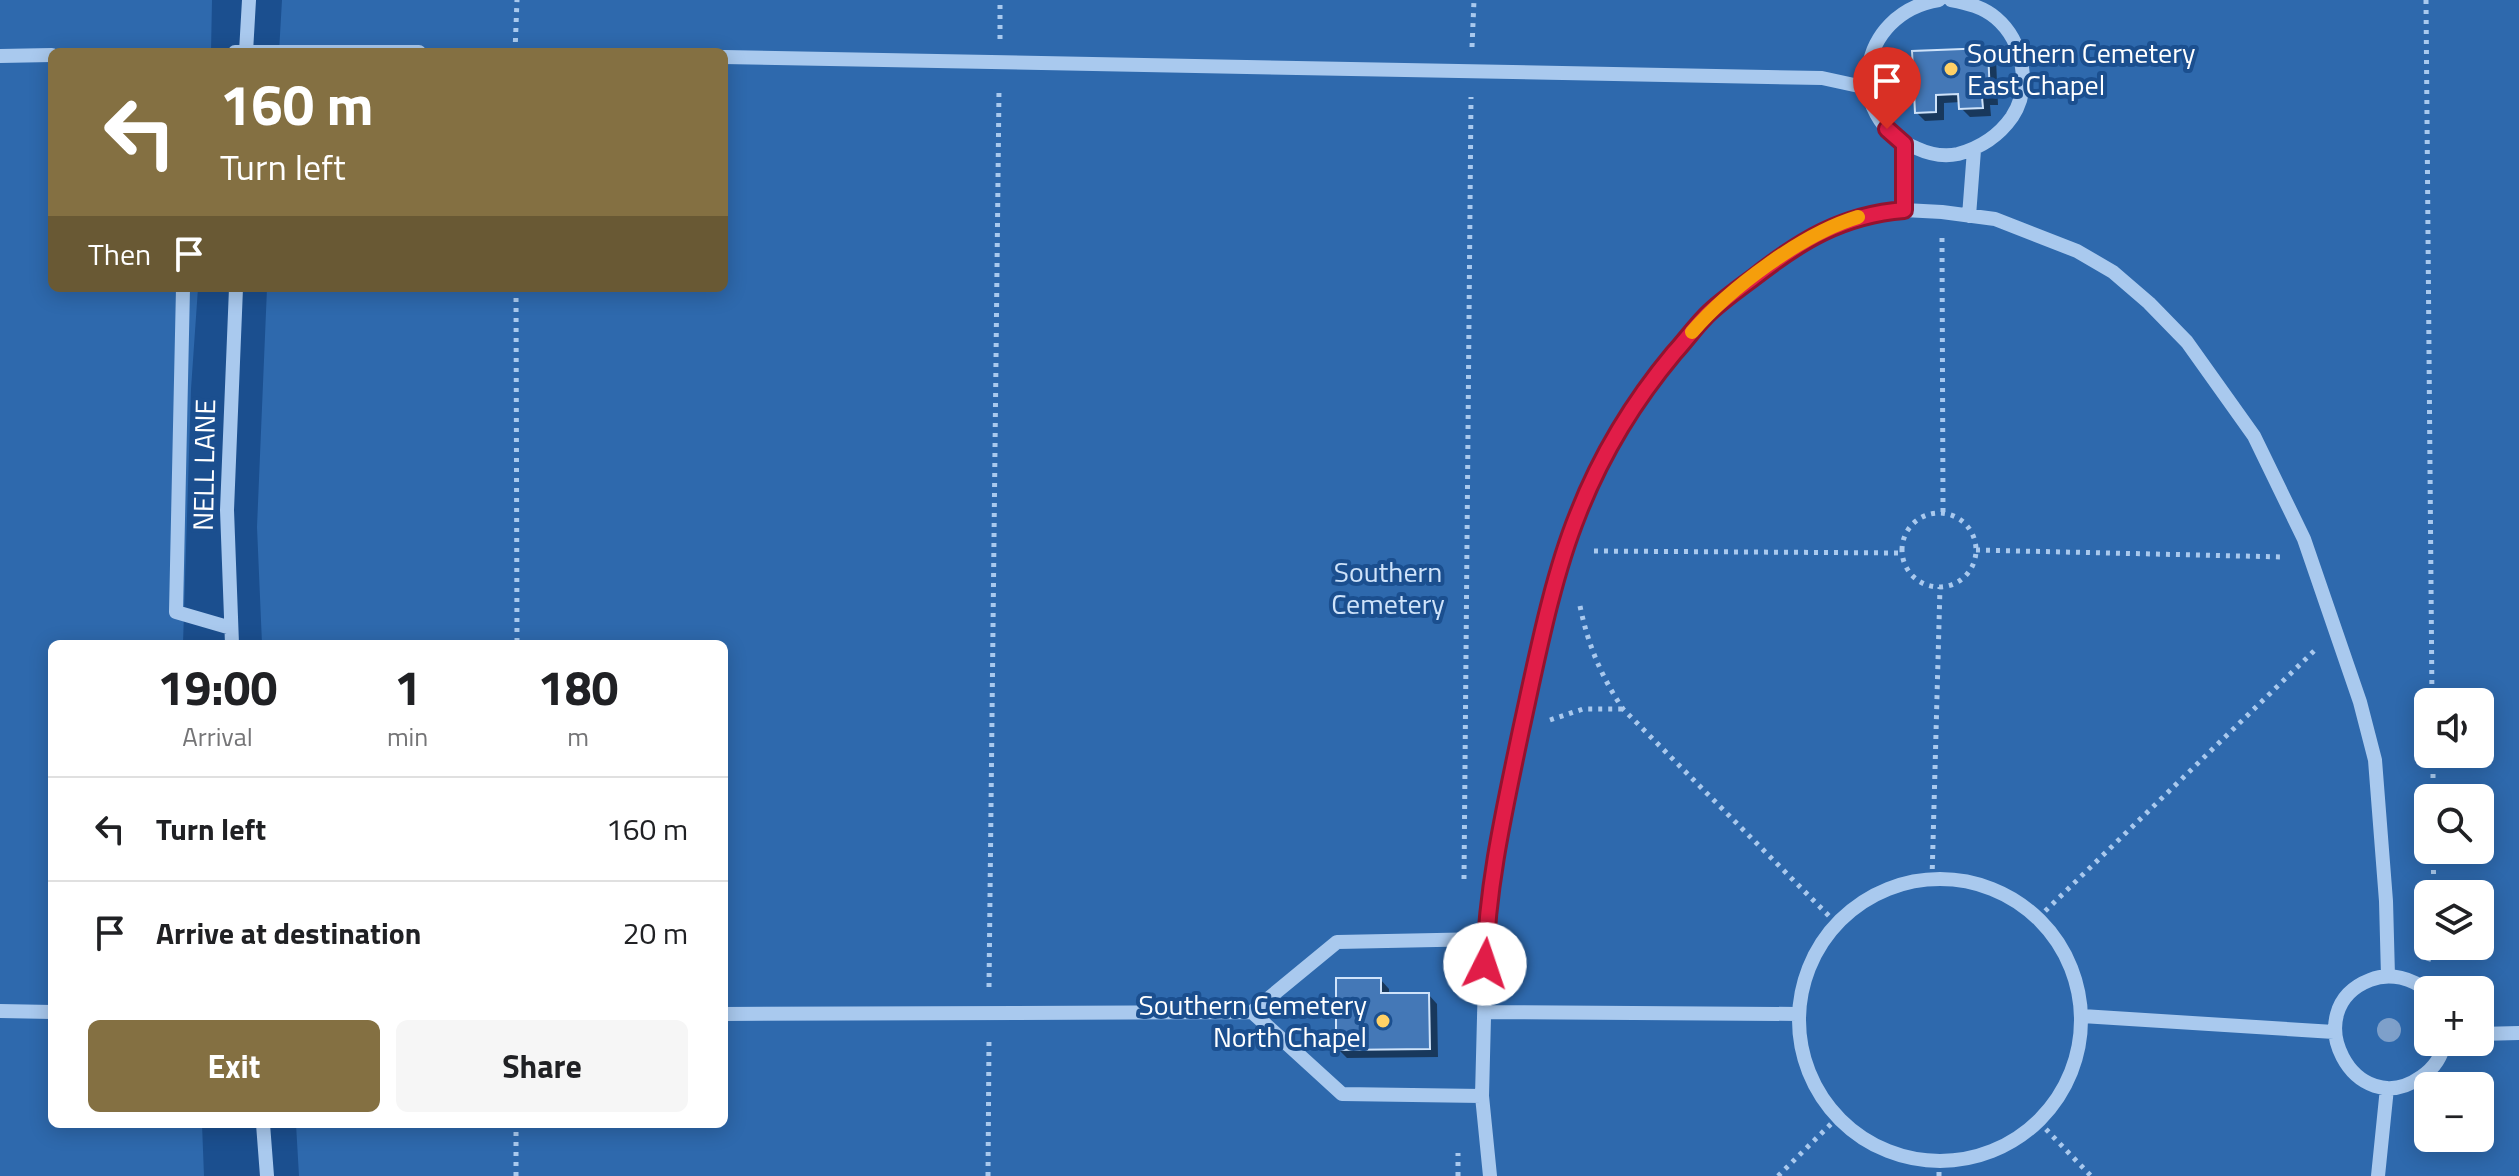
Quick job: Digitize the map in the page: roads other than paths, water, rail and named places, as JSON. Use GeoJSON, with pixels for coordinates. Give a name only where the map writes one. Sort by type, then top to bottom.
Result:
{"type":"FeatureCollection","features":[{"type":"Feature","properties":{"kind":"street"},"geometry":{"type":"LineString","coordinates":[[246,48],[249,0]]}},
{"type":"Feature","properties":{"kind":"street"},"geometry":{"type":"LineString","coordinates":[[1939,0],[1920,3],[1896,16],[1878,37],[1869,62],[1868,88],[1875,110],[1887,129],[1904,144],[1927,153],[1951,155],[1974,150],[1997,136],[2014,115],[2022,90],[2022,63],[2013,38],[1995,17],[1972,4],[1951,0]]}},
{"type":"Feature","properties":{"kind":"street"},"geometry":{"type":"LineString","coordinates":[[0,56],[48,55]]}},
{"type":"Feature","properties":{"kind":"street"},"geometry":{"type":"LineString","coordinates":[[728,57],[1822,78],[1868,88]]}},
{"type":"Feature","properties":{"kind":"street"},"geometry":{"type":"LineString","coordinates":[[1904,144],[1904,210]]}},
{"type":"Feature","properties":{"kind":"street"},"geometry":{"type":"LineString","coordinates":[[1969,216],[1974,150]]}},
{"type":"Feature","properties":{"kind":"street"},"geometry":{"type":"LineString","coordinates":[[1490,1176],[1482,1096],[1486,939],[1500,827],[1556,588],[1578,514],[1621,425],[1658,372],[1709,312],[1813,235],[1876,212],[1942,212],[1995,219],[2077,251],[2113,272],[2187,342],[2254,436],[2310,557],[2360,702],[2375,760],[2386,901],[2388,976]]}},
{"type":"Feature","properties":{"kind":"street"},"geometry":{"type":"LineString","coordinates":[[183,292],[176,612],[231,628]]}},
{"type":"Feature","properties":{"kind":"street","name":"NELL LANE"},"geometry":{"type":"LineString","coordinates":[[232,640],[227,510],[236,292]]}},
{"type":"Feature","properties":{"kind":"street"},"geometry":{"type":"LineString","coordinates":[[1932,879],[1961,880],[1989,887],[2015,900],[2038,918],[2056,939],[2069,963],[2078,989],[2082,1016],[2080,1045],[2072,1074],[2058,1100],[2039,1122],[2010,1144],[1939,1169],[1867,1142],[1837,1118],[1807,1070],[1800,1042],[1798,1014],[1804,981],[1816,950],[1836,923],[1864,900],[1897,885],[1932,879]]}},
{"type":"Feature","properties":{"kind":"street"},"geometry":{"type":"LineString","coordinates":[[728,1014],[1252,1012],[1337,942],[1486,939]]}},
{"type":"Feature","properties":{"kind":"street"},"geometry":{"type":"LineString","coordinates":[[2414,982],[2388,976],[2371,979],[2356,988],[2337,1015],[2334,1032],[2337,1049],[2351,1070],[2371,1084],[2387,1088],[2415,1081],[2427,1073],[2439,1056]]}},
{"type":"Feature","properties":{"kind":"street"},"geometry":{"type":"LineString","coordinates":[[0,1011],[48,1012]]}},
{"type":"Feature","properties":{"kind":"street"},"geometry":{"type":"LineString","coordinates":[[1252,1012],[1342,1094],[1482,1096]]}},
{"type":"Feature","properties":{"kind":"street"},"geometry":{"type":"LineString","coordinates":[[1484,1012],[1798,1014]]}},
{"type":"Feature","properties":{"kind":"street"},"geometry":{"type":"LineString","coordinates":[[2082,1016],[2334,1032]]}},
{"type":"Feature","properties":{"kind":"street"},"geometry":{"type":"LineString","coordinates":[[2494,1034],[2519,1033]]}},
{"type":"Feature","properties":{"kind":"street"},"geometry":{"type":"LineString","coordinates":[[2378,1176],[2387,1088]]}},
{"type":"Feature","properties":{"kind":"street"},"geometry":{"type":"LineString","coordinates":[[263,1128],[267,1176]]}},
{"type":"Feature","properties":{"kind":"place","name":"Southern Cemetery East Chapel"},"geometry":{"type":"Point","coordinates":[1951,69]}},
{"type":"Feature","properties":{"kind":"place","name":"Southern Cemetery North Chapel"},"geometry":{"type":"Point","coordinates":[1383,1021]}},
{"type":"Feature","properties":{"kind":"park label","name":"Southern Cemetery"},"geometry":{"type":"Point","coordinates":[1388,588]}}]}
